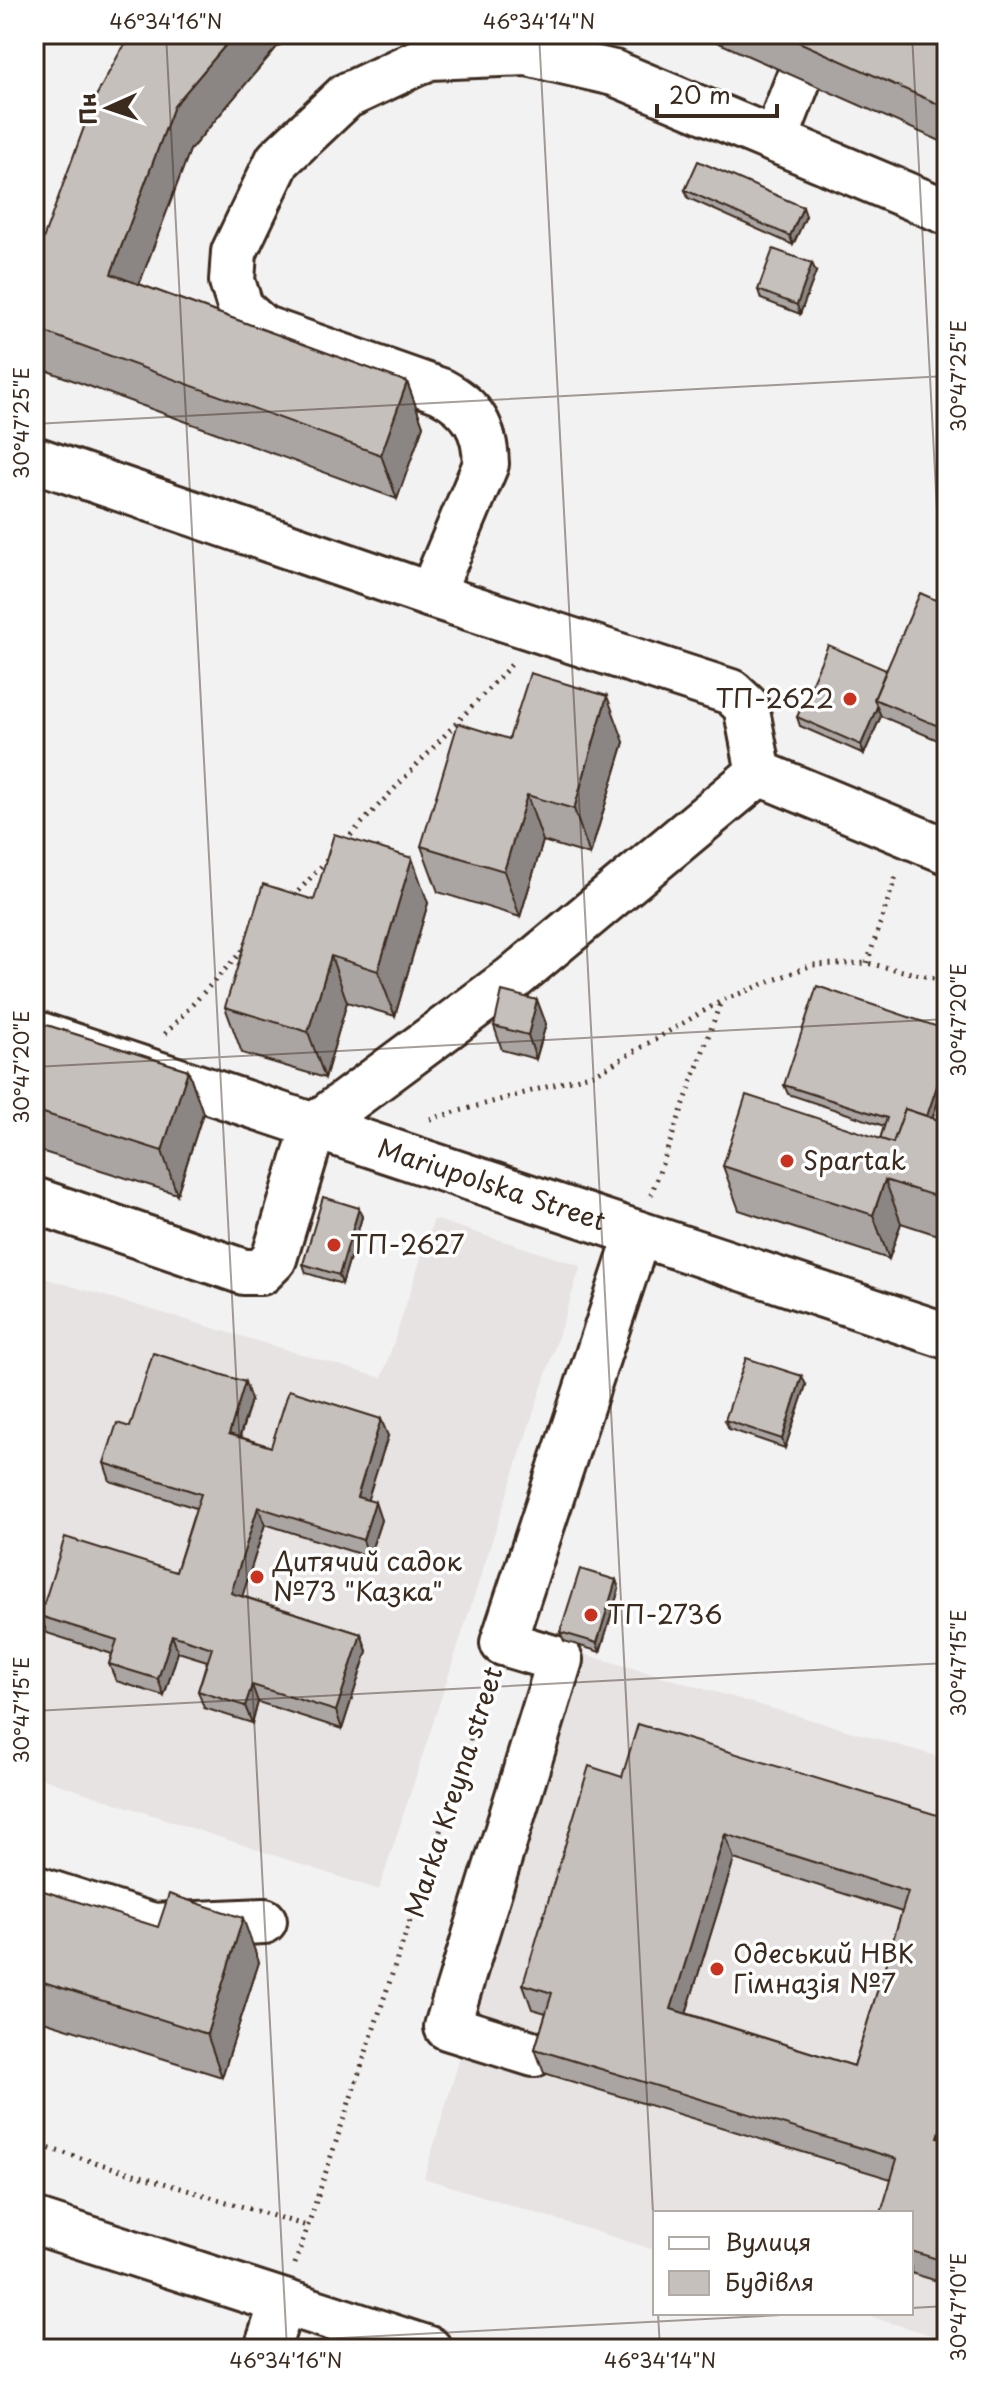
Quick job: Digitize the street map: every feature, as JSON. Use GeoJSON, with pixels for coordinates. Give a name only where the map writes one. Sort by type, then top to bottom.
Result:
{"type":"FeatureCollection","features":[{"type":"Feature","properties":{"kind":"street"},"geometry":{"type":"LineString","coordinates":[[431,595],[486,464],[485,441],[477,419],[451,396],[262,328],[241,309],[232,281],[234,252],[278,160],[346,96],[429,57],[527,53],[614,73],[947,212]]}},
{"type":"Feature","properties":{"kind":"street"},"geometry":{"type":"LineString","coordinates":[[775,140],[799,78]]}},
{"type":"Feature","properties":{"kind":"street"},"geometry":{"type":"LineString","coordinates":[[34,459],[431,595],[731,692],[746,706],[759,773]]}},
{"type":"Feature","properties":{"kind":"street"},"geometry":{"type":"LineString","coordinates":[[759,773],[929,843]]}},
{"type":"Feature","properties":{"kind":"street"},"geometry":{"type":"LineString","coordinates":[[34,1200],[244,1272],[261,1272],[274,1259],[314,1126],[513,978],[759,773]]}},
{"type":"Feature","properties":{"kind":"street","name":"Mariupolska Street"},"geometry":{"type":"LineString","coordinates":[[34,1033],[947,1336]]}},
{"type":"Feature","properties":{"kind":"street","name":"Marka Kreyna street"},"geometry":{"type":"LineString","coordinates":[[503,1643],[638,1234]]}},
{"type":"Feature","properties":{"kind":"street"},"geometry":{"type":"LineString","coordinates":[[503,1643],[560,1660],[447,2027],[534,2054]]}},
{"type":"Feature","properties":{"kind":"street"},"geometry":{"type":"LineString","coordinates":[[34,1888],[153,1926],[264,1921]]}},
{"type":"Feature","properties":{"kind":"street"},"geometry":{"type":"LineString","coordinates":[[34,2221],[429,2349]]}},
{"type":"Feature","properties":{"kind":"street"},"geometry":{"type":"LineString","coordinates":[[267,2349],[282,2303]]}},
{"type":"Feature","properties":{"kind":"path"},"geometry":{"type":"LineString","coordinates":[[284,906],[542,631]]}},
{"type":"Feature","properties":{"kind":"path"},"geometry":{"type":"LineString","coordinates":[[867,963],[929,843]]}},
{"type":"Feature","properties":{"kind":"path"},"geometry":{"type":"LineString","coordinates":[[134,1067],[252,941]]}},
{"type":"Feature","properties":{"kind":"path"},"geometry":{"type":"LineString","coordinates":[[415,1123],[597,1073],[721,1001],[812,965],[867,963],[947,981]]}},
{"type":"Feature","properties":{"kind":"path"},"geometry":{"type":"LineString","coordinates":[[638,1234],[721,1001]]}},
{"type":"Feature","properties":{"kind":"path","name":"Marka Kreyna street"},"geometry":{"type":"LineString","coordinates":[[282,2303],[503,1643]]}},
{"type":"Feature","properties":{"kind":"path"},"geometry":{"type":"LineString","coordinates":[[34,2144],[307,2226]]}},
{"type":"Feature","properties":{"kind":"shaded area","name":"Дитячий садок №73 \"Казка\""},"geometry":{"type":"Polygon","coordinates":[[[434,1219],[581,1266],[379,1890],[34,1776],[34,1275],[382,1378],[434,1219]]]}},
{"type":"Feature","properties":{"kind":"shaded area","name":"Одеський НВК Гімназія №7"},"geometry":{"type":"Polygon","coordinates":[[[580,1653],[947,1759],[947,2340],[866,2315],[913,2315],[913,2211],[653,2211],[653,2249],[424,2178],[580,1653]]]}},
{"type":"Feature","properties":{"kind":"building"},"geometry":{"type":"Polygon","coordinates":[[[135,34],[235,34],[174,106],[111,274],[407,382],[381,455],[34,328],[34,264],[94,100],[121,50],[135,34]]]}},
{"type":"Feature","properties":{"kind":"building"},"geometry":{"type":"Polygon","coordinates":[[[781,34],[947,34],[947,108],[781,34]]]}},
{"type":"Feature","properties":{"kind":"building"},"geometry":{"type":"Polygon","coordinates":[[[698,161],[803,207],[790,236],[685,190],[698,161]]]}},
{"type":"Feature","properties":{"kind":"building"},"geometry":{"type":"Polygon","coordinates":[[[773,249],[812,263],[797,305],[758,290],[773,249]]]}},
{"type":"Feature","properties":{"kind":"building"},"geometry":{"type":"Polygon","coordinates":[[[947,587],[947,605],[941,602],[947,587]]]}},
{"type":"Feature","properties":{"kind":"building"},"geometry":{"type":"Polygon","coordinates":[[[920,593],[947,605],[947,719],[943,728],[874,699],[920,593]]]}},
{"type":"Feature","properties":{"kind":"building","name":"ТП-2622"},"geometry":{"type":"Polygon","coordinates":[[[828,645],[886,670],[874,699],[877,707],[861,745],[797,717],[828,645]]]}},
{"type":"Feature","properties":{"kind":"building"},"geometry":{"type":"Polygon","coordinates":[[[530,673],[607,696],[574,809],[527,795],[504,871],[421,846],[458,723],[509,739],[530,673]]]}},
{"type":"Feature","properties":{"kind":"building"},"geometry":{"type":"Polygon","coordinates":[[[334,834],[412,858],[378,971],[331,956],[308,1032],[225,1007],[263,884],[314,900],[334,834]]]}},
{"type":"Feature","properties":{"kind":"building"},"geometry":{"type":"Polygon","coordinates":[[[817,986],[947,1030],[947,1056],[927,1116],[905,1109],[893,1143],[880,1139],[887,1118],[784,1085],[817,986]]]}},
{"type":"Feature","properties":{"kind":"building"},"geometry":{"type":"Polygon","coordinates":[[[502,991],[537,1000],[528,1035],[494,1026],[502,991]]]}},
{"type":"Feature","properties":{"kind":"building"},"geometry":{"type":"Polygon","coordinates":[[[34,1021],[188,1070],[162,1151],[34,1110],[34,1021]]]}},
{"type":"Feature","properties":{"kind":"building"},"geometry":{"type":"Polygon","coordinates":[[[746,1095],[893,1143],[905,1109],[947,1123],[947,1200],[885,1180],[873,1215],[723,1166],[746,1095]]]}},
{"type":"Feature","properties":{"kind":"building","name":"ТП-2627"},"geometry":{"type":"Polygon","coordinates":[[[323,1197],[359,1208],[339,1275],[303,1264],[323,1197]]]}},
{"type":"Feature","properties":{"kind":"building"},"geometry":{"type":"Polygon","coordinates":[[[153,1353],[245,1382],[229,1434],[271,1447],[289,1390],[381,1419],[357,1497],[375,1502],[363,1540],[258,1507],[231,1593],[361,1634],[336,1711],[252,1685],[245,1706],[198,1691],[212,1648],[172,1635],[158,1679],[109,1664],[117,1640],[40,1616],[65,1537],[176,1572],[201,1494],[104,1463],[117,1423],[130,1427],[153,1353]]]}},
{"type":"Feature","properties":{"kind":"building"},"geometry":{"type":"Polygon","coordinates":[[[746,1358],[802,1376],[782,1439],[725,1420],[746,1358]]]}},
{"type":"Feature","properties":{"kind":"building","name":"ТП-2736"},"geometry":{"type":"Polygon","coordinates":[[[580,1569],[616,1580],[597,1643],[560,1632],[580,1569]]]}},
{"type":"Feature","properties":{"kind":"building"},"geometry":{"type":"Polygon","coordinates":[[[638,1724],[947,1818],[947,2107],[938,2137],[947,2140],[947,2262],[913,2252],[913,2211],[882,2211],[897,2159],[535,2049],[552,1993],[523,1984],[589,1766],[622,1777],[638,1724]],[[725,1834],[671,2009],[854,2066],[908,1892],[725,1834]]]}},
{"type":"Feature","properties":{"kind":"building"},"geometry":{"type":"Polygon","coordinates":[[[34,1888],[158,1927],[169,1894],[243,1918],[207,2034],[34,1979],[34,1888]]]}},
{"type":"Feature","properties":{"kind":"place","name":"ТП-2622"},"geometry":{"type":"Point","coordinates":[850,699]}},
{"type":"Feature","properties":{"kind":"place","name":"Spartak"},"geometry":{"type":"Point","coordinates":[787,1161]}},
{"type":"Feature","properties":{"kind":"place","name":"ТП-2627"},"geometry":{"type":"Point","coordinates":[334,1245]}},
{"type":"Feature","properties":{"kind":"place","name":"Дитячий садок №73 \"Казка\""},"geometry":{"type":"Point","coordinates":[257,1577]}},
{"type":"Feature","properties":{"kind":"place","name":"ТП-2736"},"geometry":{"type":"Point","coordinates":[591,1615]}},
{"type":"Feature","properties":{"kind":"place","name":"Одеський НВК Гімназія №7"},"geometry":{"type":"Point","coordinates":[717,1969]}}]}
